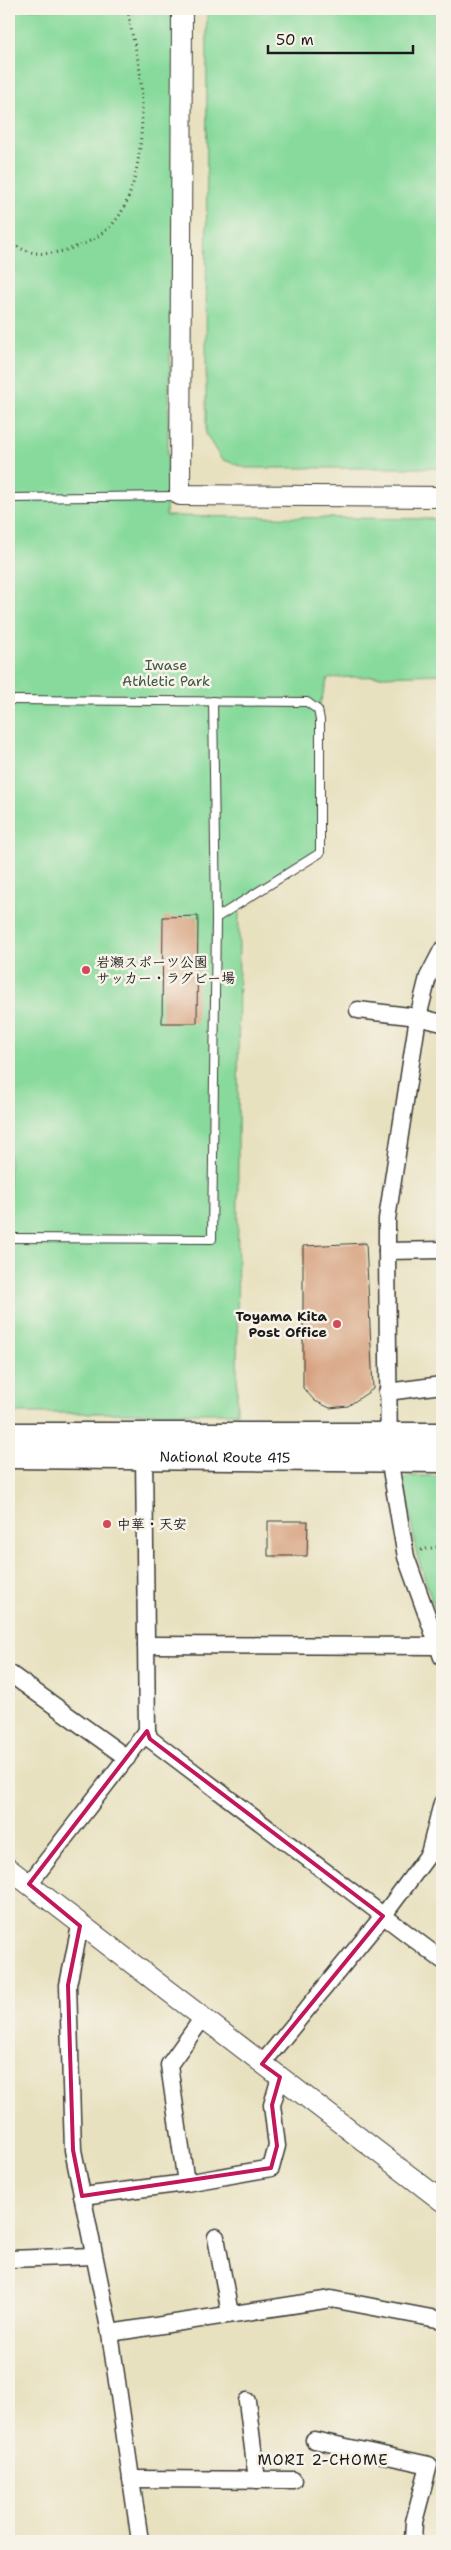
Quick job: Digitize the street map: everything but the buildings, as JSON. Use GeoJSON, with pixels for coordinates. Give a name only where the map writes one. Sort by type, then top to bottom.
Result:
{"type":"FeatureCollection","features":[{"type":"Feature","properties":{"kind":"highway","name":"National Route 415"},"geometry":{"type":"LineString","coordinates":[[9,1436],[388,1447],[442,1459]]}},
{"type":"Feature","properties":{"kind":"highway","name":"National Route 415"},"geometry":{"type":"LineString","coordinates":[[9,1455],[144,1456],[388,1447],[442,1436]]}},
{"type":"Feature","properties":{"kind":"street"},"geometry":{"type":"LineString","coordinates":[[182,9],[180,496],[442,498]]}},
{"type":"Feature","properties":{"kind":"street"},"geometry":{"type":"LineString","coordinates":[[146,1645],[440,1651],[406,1558],[388,1447],[387,1219],[418,1017],[428,976],[442,950]]}},
{"type":"Feature","properties":{"kind":"street"},"geometry":{"type":"LineString","coordinates":[[358,1010],[418,1017],[442,1023]]}},
{"type":"Feature","properties":{"kind":"street"},"geometry":{"type":"LineString","coordinates":[[387,1251],[442,1250]]}},
{"type":"Feature","properties":{"kind":"street"},"geometry":{"type":"LineString","coordinates":[[387,1392],[442,1385]]}},
{"type":"Feature","properties":{"kind":"street"},"geometry":{"type":"LineString","coordinates":[[144,1456],[147,1731],[150,1739],[442,1960]]}},
{"type":"Feature","properties":{"kind":"street"},"geometry":{"type":"LineString","coordinates":[[9,1673],[126,1758]]}},
{"type":"Feature","properties":{"kind":"street"},"geometry":{"type":"LineString","coordinates":[[29,1884],[147,1731]]}},
{"type":"Feature","properties":{"kind":"street"},"geometry":{"type":"LineString","coordinates":[[262,2064],[383,1916],[429,1854],[442,1803]]}},
{"type":"Feature","properties":{"kind":"street"},"geometry":{"type":"LineString","coordinates":[[9,1869],[80,1926],[442,2201]]}},
{"type":"Feature","properties":{"kind":"street"},"geometry":{"type":"LineString","coordinates":[[80,1926],[68,1985],[73,2150],[110,2332],[140,2541]]}},
{"type":"Feature","properties":{"kind":"street"},"geometry":{"type":"LineString","coordinates":[[186,2182],[169,2066],[202,2019]]}},
{"type":"Feature","properties":{"kind":"street"},"geometry":{"type":"LineString","coordinates":[[82,2196],[271,2168],[277,2146],[272,2105],[280,2077]]}},
{"type":"Feature","properties":{"kind":"street"},"geometry":{"type":"LineString","coordinates":[[216,2237],[230,2314]]}},
{"type":"Feature","properties":{"kind":"street"},"geometry":{"type":"LineString","coordinates":[[9,2259],[94,2256]]}},
{"type":"Feature","properties":{"kind":"street"},"geometry":{"type":"LineString","coordinates":[[110,2332],[331,2299],[442,2320]]}},
{"type":"Feature","properties":{"kind":"street"},"geometry":{"type":"LineString","coordinates":[[247,2401],[257,2480]]}},
{"type":"Feature","properties":{"kind":"street"},"geometry":{"type":"LineString","coordinates":[[314,2440],[430,2465],[414,2522],[413,2541]]}},
{"type":"Feature","properties":{"kind":"street"},"geometry":{"type":"LineString","coordinates":[[131,2480],[293,2480]]}},
{"type":"Feature","properties":{"kind":"lane"},"geometry":{"type":"LineString","coordinates":[[9,498],[180,496]]}},
{"type":"Feature","properties":{"kind":"lane"},"geometry":{"type":"LineString","coordinates":[[9,700],[307,702],[318,710],[320,720],[320,853],[216,918]]}},
{"type":"Feature","properties":{"kind":"lane"},"geometry":{"type":"LineString","coordinates":[[9,1238],[212,1239],[216,918],[212,701]]}},
{"type":"Feature","properties":{"kind":"path"},"geometry":{"type":"LineString","coordinates":[[9,241],[28,253],[40,255],[60,252],[84,245],[102,234],[118,217],[131,188],[140,142],[140,75],[128,9]]}},
{"type":"Feature","properties":{"kind":"highlighted area"},"geometry":{"type":"Polygon","coordinates":[[[147,1731],[150,1739],[383,1916],[262,2064],[280,2077],[272,2105],[277,2146],[271,2168],[82,2196],[73,2150],[68,1985],[80,1926],[29,1884],[147,1731]]]}},
{"type":"Feature","properties":{"kind":"green space","name":"Iwase Athletic Park"},"geometry":{"type":"Polygon","coordinates":[[[9,9],[179,9],[166,516],[442,519],[442,674],[328,678],[318,710],[320,853],[239,904],[237,1413],[9,1413],[9,9]]]}},
{"type":"Feature","properties":{"kind":"green space"},"geometry":{"type":"Polygon","coordinates":[[[207,9],[442,9],[442,468],[246,468],[221,459],[206,434],[207,9]]]}},
{"type":"Feature","properties":{"kind":"green space"},"geometry":{"type":"Polygon","coordinates":[[[407,1476],[442,1476],[442,1631],[417,1555],[404,1482],[407,1476]]]}},
{"type":"Feature","properties":{"kind":"place","name":"岩瀬スポーツ公園 サッカー・ラグビー場"},"geometry":{"type":"Point","coordinates":[86,970]}},
{"type":"Feature","properties":{"kind":"place","name":"Toyama Kita Post Office"},"geometry":{"type":"Point","coordinates":[337,1324]}},
{"type":"Feature","properties":{"kind":"place","name":"中華・天安"},"geometry":{"type":"Point","coordinates":[107,1524]}},
{"type":"Feature","properties":{"kind":"district","name":"MORI 2-CHOME"},"geometry":{"type":"Point","coordinates":[323,2460]}}]}
